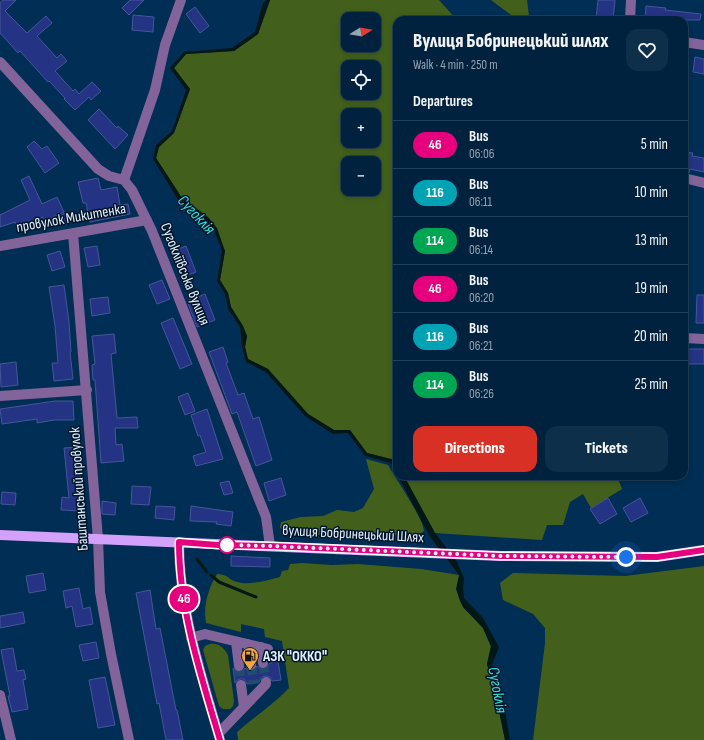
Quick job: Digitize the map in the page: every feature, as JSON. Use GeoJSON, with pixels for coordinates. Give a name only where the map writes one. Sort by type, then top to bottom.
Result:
{"type":"FeatureCollection","features":[{"type":"Feature","properties":{"kind":"main road","name":"вулиця Бобринецький Шлях"},"geometry":{"type":"LineString","coordinates":[[0,535],[501,556],[657,557],[704,550]]}},
{"type":"Feature","properties":{"kind":"street"},"geometry":{"type":"LineString","coordinates":[[0,62],[98,169],[109,176],[124,180],[156,90],[165,45],[181,0]]}},
{"type":"Feature","properties":{"kind":"street"},"geometry":{"type":"LineString","coordinates":[[630,16],[631,0]]}},
{"type":"Feature","properties":{"kind":"street"},"geometry":{"type":"LineString","coordinates":[[688,43],[704,45]]}},
{"type":"Feature","properties":{"kind":"street"},"geometry":{"type":"LineString","coordinates":[[688,179],[704,183]]}},
{"type":"Feature","properties":{"kind":"street","name":"Сугокліївська вулиця"},"geometry":{"type":"LineString","coordinates":[[124,180],[132,190],[147,220],[266,517],[270,546]]}},
{"type":"Feature","properties":{"kind":"street","name":"провулок Микитенка"},"geometry":{"type":"LineString","coordinates":[[0,246],[147,220]]}},
{"type":"Feature","properties":{"kind":"street","name":"Баштанський провулок"},"geometry":{"type":"LineString","coordinates":[[73,233],[98,539],[100,592],[129,740]]}},
{"type":"Feature","properties":{"kind":"street"},"geometry":{"type":"LineString","coordinates":[[688,338],[704,339]]}},
{"type":"Feature","properties":{"kind":"street"},"geometry":{"type":"LineString","coordinates":[[0,396],[86,390]]}},
{"type":"Feature","properties":{"kind":"street"},"geometry":{"type":"LineString","coordinates":[[179,542],[180,577],[192,638],[219,737]]}},
{"type":"Feature","properties":{"kind":"street"},"geometry":{"type":"LineString","coordinates":[[192,638],[205,634],[265,648],[263,663]]}},
{"type":"Feature","properties":{"kind":"street"},"geometry":{"type":"LineString","coordinates":[[236,642],[239,666]]}},
{"type":"Feature","properties":{"kind":"street"},"geometry":{"type":"LineString","coordinates":[[248,644],[251,664]]}},
{"type":"Feature","properties":{"kind":"street"},"geometry":{"type":"LineString","coordinates":[[219,737],[266,684],[266,682]]}},
{"type":"Feature","properties":{"kind":"street"},"geometry":{"type":"LineString","coordinates":[[254,684],[256,695]]}},
{"type":"Feature","properties":{"kind":"street"},"geometry":{"type":"LineString","coordinates":[[241,685],[244,707]]}},
{"type":"Feature","properties":{"kind":"street"},"geometry":{"type":"LineString","coordinates":[[0,695],[11,740]]}},
{"type":"Feature","properties":{"kind":"green space"},"geometry":{"type":"Polygon","coordinates":[[[270,0],[439,0],[453,16],[393,16],[393,460],[367,453],[350,430],[334,430],[308,414],[268,369],[248,359],[245,347],[247,336],[243,326],[231,307],[228,293],[220,280],[225,251],[208,218],[182,198],[156,158],[159,147],[174,133],[190,89],[174,68],[186,54],[234,51],[258,34],[270,0]]]}},
{"type":"Feature","properties":{"kind":"green space"},"geometry":{"type":"Polygon","coordinates":[[[491,0],[527,0],[529,16],[512,16],[491,0]]]}},
{"type":"Feature","properties":{"kind":"green space"},"geometry":{"type":"Polygon","coordinates":[[[366,459],[388,465],[393,473],[393,480],[397,480],[419,517],[424,531],[418,535],[411,536],[369,534],[318,535],[306,532],[283,531],[280,527],[281,522],[301,517],[323,516],[337,510],[354,512],[363,508],[374,489],[366,459]]]}},
{"type":"Feature","properties":{"kind":"green space"},"geometry":{"type":"Polygon","coordinates":[[[406,480],[619,480],[622,489],[591,508],[583,494],[570,502],[563,525],[547,525],[542,540],[435,533],[406,480]]]}},
{"type":"Feature","properties":{"kind":"green space"},"geometry":{"type":"Polygon","coordinates":[[[302,563],[332,565],[358,564],[421,569],[459,575],[463,607],[483,628],[491,647],[487,664],[497,701],[505,740],[238,740],[237,732],[277,700],[289,688],[282,641],[265,637],[264,629],[241,624],[241,632],[206,623],[205,610],[211,586],[217,574],[224,575],[237,582],[253,583],[280,577],[282,571],[288,570],[290,564],[302,563]]]}},
{"type":"Feature","properties":{"kind":"green space"},"geometry":{"type":"Polygon","coordinates":[[[704,566],[704,740],[533,740],[545,643],[545,628],[533,614],[503,600],[500,583],[513,573],[625,576],[704,566]]]}},
{"type":"Feature","properties":{"kind":"green space"},"geometry":{"type":"Polygon","coordinates":[[[210,644],[221,646],[228,655],[234,701],[233,706],[230,709],[223,709],[219,706],[203,650],[205,646],[210,644]]]}},
{"type":"Feature","properties":{"kind":"water","name":"Сугоклія"},"geometry":{"type":"Polygon","coordinates":[[[266,0],[270,0],[258,34],[234,51],[186,54],[174,68],[190,89],[174,133],[159,147],[156,158],[182,198],[208,217],[217,228],[225,251],[220,280],[228,293],[231,307],[243,326],[247,336],[245,347],[248,359],[268,369],[308,414],[334,430],[350,430],[367,453],[393,460],[393,467],[391,463],[365,456],[348,433],[333,434],[305,416],[266,372],[246,362],[242,347],[240,327],[228,309],[225,294],[217,281],[222,251],[214,230],[180,203],[153,159],[156,145],[172,131],[186,90],[170,68],[184,52],[232,48],[255,32],[263,3],[266,0]]]}},
{"type":"Feature","properties":{"kind":"water","name":"Сугоклія"},"geometry":{"type":"Polygon","coordinates":[[[400,480],[406,480],[435,533],[457,562],[464,578],[464,598],[483,618],[499,647],[492,665],[503,699],[510,740],[505,740],[497,701],[487,664],[491,646],[483,628],[463,607],[460,601],[456,589],[459,575],[429,535],[400,480]]]}},
{"type":"Feature","properties":{"kind":"building"},"geometry":{"type":"Polygon","coordinates":[[[3,0],[16,0],[5,11],[27,33],[46,16],[52,23],[37,36],[57,58],[61,54],[67,61],[55,71],[73,91],[75,89],[79,94],[92,82],[101,91],[91,100],[89,97],[75,110],[20,51],[18,53],[0,33],[0,3],[3,0]]]}},
{"type":"Feature","properties":{"kind":"building"},"geometry":{"type":"Polygon","coordinates":[[[130,0],[144,0],[129,15],[122,8],[130,0]]]}},
{"type":"Feature","properties":{"kind":"building"},"geometry":{"type":"Polygon","coordinates":[[[598,0],[615,0],[613,16],[596,16],[598,0]]]}},
{"type":"Feature","properties":{"kind":"building"},"geometry":{"type":"Polygon","coordinates":[[[646,6],[666,8],[665,10],[701,14],[700,20],[688,20],[688,16],[645,16],[646,6]]]}},
{"type":"Feature","properties":{"kind":"building"},"geometry":{"type":"Polygon","coordinates":[[[195,7],[209,26],[200,33],[186,14],[195,7]]]}},
{"type":"Feature","properties":{"kind":"building"},"geometry":{"type":"Polygon","coordinates":[[[133,15],[154,17],[153,32],[132,30],[133,15]]]}},
{"type":"Feature","properties":{"kind":"building"},"geometry":{"type":"Polygon","coordinates":[[[695,57],[704,59],[704,74],[693,72],[695,57]]]}},
{"type":"Feature","properties":{"kind":"building"},"geometry":{"type":"Polygon","coordinates":[[[99,109],[117,128],[118,126],[128,135],[115,149],[88,120],[99,109]]]}},
{"type":"Feature","properties":{"kind":"building"},"geometry":{"type":"Polygon","coordinates":[[[34,141],[42,149],[47,146],[59,163],[45,173],[27,147],[34,141]]]}},
{"type":"Feature","properties":{"kind":"building"},"geometry":{"type":"Polygon","coordinates":[[[688,152],[693,153],[692,156],[704,158],[704,172],[690,169],[689,173],[688,152]]]}},
{"type":"Feature","properties":{"kind":"building"},"geometry":{"type":"Polygon","coordinates":[[[29,176],[42,204],[57,197],[64,212],[45,221],[43,217],[18,229],[15,222],[0,227],[0,215],[30,200],[21,180],[29,176]]]}},
{"type":"Feature","properties":{"kind":"building"},"geometry":{"type":"Polygon","coordinates":[[[98,178],[101,190],[117,187],[120,205],[128,204],[130,214],[90,222],[86,203],[83,203],[78,182],[98,178]]]}},
{"type":"Feature","properties":{"kind":"building"},"geometry":{"type":"Polygon","coordinates":[[[67,212],[71,222],[64,225],[60,216],[67,212]]]}},
{"type":"Feature","properties":{"kind":"building"},"geometry":{"type":"Polygon","coordinates":[[[97,246],[100,265],[88,267],[84,248],[97,246]]]}},
{"type":"Feature","properties":{"kind":"building"},"geometry":{"type":"Polygon","coordinates":[[[186,246],[196,272],[182,277],[172,251],[186,246]]]}},
{"type":"Feature","properties":{"kind":"building"},"geometry":{"type":"Polygon","coordinates":[[[60,251],[65,267],[52,271],[47,255],[60,251]]]}},
{"type":"Feature","properties":{"kind":"building"},"geometry":{"type":"Polygon","coordinates":[[[162,280],[170,299],[157,304],[149,285],[162,280]]]}},
{"type":"Feature","properties":{"kind":"building"},"geometry":{"type":"Polygon","coordinates":[[[64,285],[69,322],[73,379],[54,381],[52,363],[58,363],[55,326],[49,287],[64,285]]]}},
{"type":"Feature","properties":{"kind":"building"},"geometry":{"type":"Polygon","coordinates":[[[205,294],[215,320],[197,327],[187,301],[205,294]]]}},
{"type":"Feature","properties":{"kind":"building"},"geometry":{"type":"Polygon","coordinates":[[[697,295],[704,295],[704,323],[696,323],[697,295]]]}},
{"type":"Feature","properties":{"kind":"building"},"geometry":{"type":"Polygon","coordinates":[[[108,297],[110,313],[92,316],[90,299],[108,297]]]}},
{"type":"Feature","properties":{"kind":"building"},"geometry":{"type":"Polygon","coordinates":[[[173,318],[192,364],[180,369],[161,323],[173,318]]]}},
{"type":"Feature","properties":{"kind":"building"},"geometry":{"type":"Polygon","coordinates":[[[114,334],[116,353],[111,354],[117,418],[137,417],[138,428],[115,428],[116,445],[122,444],[124,461],[101,463],[95,380],[93,380],[92,365],[95,364],[92,336],[114,334]]]}},
{"type":"Feature","properties":{"kind":"building"},"geometry":{"type":"Polygon","coordinates":[[[223,347],[228,362],[226,363],[238,395],[244,393],[253,419],[259,417],[272,460],[256,466],[237,412],[232,414],[209,352],[223,347]]]}},
{"type":"Feature","properties":{"kind":"building"},"geometry":{"type":"Polygon","coordinates":[[[688,349],[704,349],[704,364],[688,364],[688,349]]]}},
{"type":"Feature","properties":{"kind":"building"},"geometry":{"type":"Polygon","coordinates":[[[16,362],[18,385],[1,387],[0,364],[16,362]]]}},
{"type":"Feature","properties":{"kind":"building"},"geometry":{"type":"Polygon","coordinates":[[[188,393],[195,411],[185,415],[178,397],[188,393]]]}},
{"type":"Feature","properties":{"kind":"building"},"geometry":{"type":"Polygon","coordinates":[[[55,401],[73,401],[74,420],[54,420],[37,423],[37,419],[2,424],[0,409],[55,401]]]}},
{"type":"Feature","properties":{"kind":"building"},"geometry":{"type":"Polygon","coordinates":[[[207,409],[223,459],[196,466],[193,456],[206,452],[200,435],[198,436],[191,415],[207,409]]]}},
{"type":"Feature","properties":{"kind":"building"},"geometry":{"type":"Polygon","coordinates":[[[79,447],[82,498],[81,511],[61,510],[62,497],[69,498],[64,448],[79,447]]]}},
{"type":"Feature","properties":{"kind":"building"},"geometry":{"type":"Polygon","coordinates":[[[281,478],[286,495],[269,501],[264,483],[281,478]]]}},
{"type":"Feature","properties":{"kind":"building"},"geometry":{"type":"Polygon","coordinates":[[[229,481],[233,493],[224,495],[220,483],[229,481]]]}},
{"type":"Feature","properties":{"kind":"building"},"geometry":{"type":"Polygon","coordinates":[[[132,486],[151,487],[149,505],[131,504],[132,486]]]}},
{"type":"Feature","properties":{"kind":"building"},"geometry":{"type":"Polygon","coordinates":[[[2,492],[16,493],[15,505],[1,504],[2,492]]]}},
{"type":"Feature","properties":{"kind":"building"},"geometry":{"type":"Polygon","coordinates":[[[608,498],[617,514],[600,524],[590,509],[608,498]]]}},
{"type":"Feature","properties":{"kind":"building"},"geometry":{"type":"Polygon","coordinates":[[[640,498],[648,513],[631,522],[623,508],[640,498]]]}},
{"type":"Feature","properties":{"kind":"building"},"geometry":{"type":"Polygon","coordinates":[[[102,501],[116,503],[115,515],[102,514],[102,501]]]}},
{"type":"Feature","properties":{"kind":"building"},"geometry":{"type":"Polygon","coordinates":[[[156,506],[175,507],[174,520],[155,518],[156,506]]]}},
{"type":"Feature","properties":{"kind":"building"},"geometry":{"type":"Polygon","coordinates":[[[191,506],[233,512],[231,526],[216,524],[217,522],[190,521],[191,506]]]}},
{"type":"Feature","properties":{"kind":"building"},"geometry":{"type":"Polygon","coordinates":[[[231,556],[270,558],[270,567],[231,566],[231,556]]]}},
{"type":"Feature","properties":{"kind":"building"},"geometry":{"type":"Polygon","coordinates":[[[43,573],[46,590],[29,593],[26,576],[43,573]]]}},
{"type":"Feature","properties":{"kind":"building"},"geometry":{"type":"Polygon","coordinates":[[[79,588],[83,609],[90,607],[93,624],[76,627],[72,606],[66,608],[63,591],[79,588]]]}},
{"type":"Feature","properties":{"kind":"building"},"geometry":{"type":"Polygon","coordinates":[[[150,590],[156,629],[160,628],[183,740],[166,740],[159,703],[157,704],[136,593],[150,590]]]}},
{"type":"Feature","properties":{"kind":"building"},"geometry":{"type":"Polygon","coordinates":[[[23,612],[25,623],[0,628],[0,616],[23,612]]]}},
{"type":"Feature","properties":{"kind":"building"},"geometry":{"type":"Polygon","coordinates":[[[96,642],[99,658],[83,661],[79,645],[96,642]]]}},
{"type":"Feature","properties":{"kind":"building"},"geometry":{"type":"Polygon","coordinates":[[[13,648],[17,671],[24,670],[26,679],[23,680],[28,709],[12,712],[1,650],[13,648]]]}},
{"type":"Feature","properties":{"kind":"building"},"geometry":{"type":"Polygon","coordinates":[[[278,661],[281,680],[272,681],[270,677],[266,676],[262,677],[259,682],[247,684],[244,679],[241,679],[237,680],[235,683],[233,668],[237,672],[243,671],[245,668],[248,671],[252,671],[255,670],[257,666],[260,669],[264,669],[267,668],[270,663],[278,661]]]}},
{"type":"Feature","properties":{"kind":"building"},"geometry":{"type":"Polygon","coordinates":[[[105,677],[115,725],[98,728],[89,680],[105,677]]]}},
{"type":"Feature","properties":{"kind":"waterway"},"geometry":{"type":"LineString","coordinates":[[197,559],[207,572]]}},
{"type":"Feature","properties":{"kind":"waterway"},"geometry":{"type":"LineString","coordinates":[[211,575],[219,582],[256,597]]}},
{"type":"Feature","properties":{"kind":"tunnel"},"geometry":{"type":"LineString","coordinates":[[263,663],[266,682]]}},
{"type":"Feature","properties":{"kind":"tunnel"},"geometry":{"type":"LineString","coordinates":[[251,665],[254,684]]}},
{"type":"Feature","properties":{"kind":"tunnel"},"geometry":{"type":"LineString","coordinates":[[239,666],[241,685]]}},
{"type":"Feature","properties":{"kind":"bus line","name":"46"},"geometry":{"type":"LineString","coordinates":[[220,740],[192,638],[180,577],[179,542],[218,545],[501,556],[657,557],[704,550]]}},
{"type":"Feature","properties":{"kind":"place","name":"АЗК \"ОККО\""},"geometry":{"type":"Point","coordinates":[250,671]}},
{"type":"Feature","properties":{"kind":"route"},"geometry":{"type":"LineString","coordinates":[[227,545],[501,556],[626,557]]}}]}
